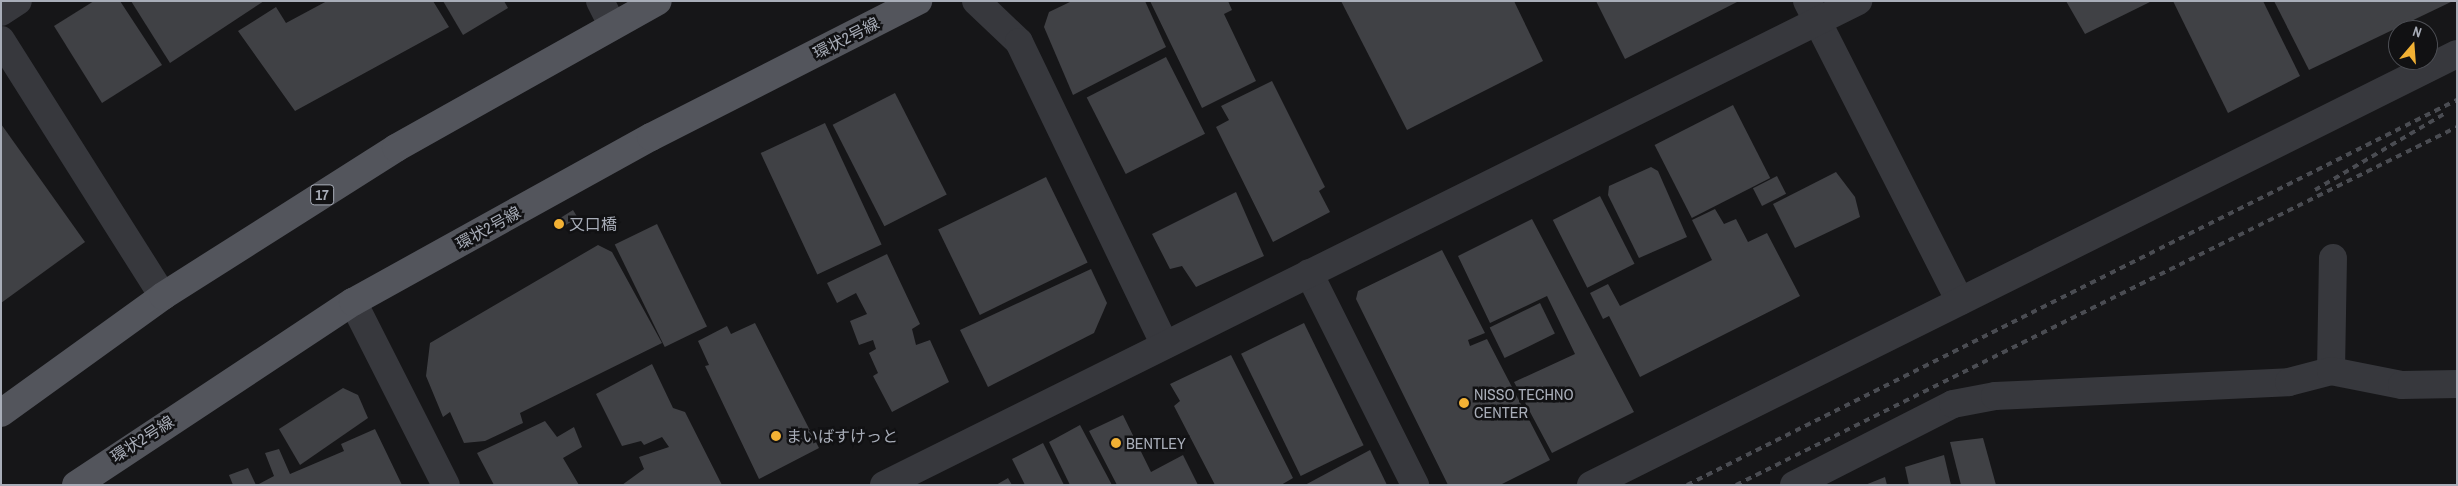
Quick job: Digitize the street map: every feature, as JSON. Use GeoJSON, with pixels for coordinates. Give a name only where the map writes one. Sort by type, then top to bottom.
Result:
{"type":"FeatureCollection","features":[{"type":"Feature","properties":{"kind":"main road","name":"17"},"geometry":{"type":"LineString","coordinates":[[1,413],[163,296],[396,148],[658,1]]}},
{"type":"Feature","properties":{"kind":"main road","name":"環状2号線"},"geometry":{"type":"LineString","coordinates":[[76,485],[353,302],[651,137],[918,1]]}},
{"type":"Feature","properties":{"kind":"street"},"geometry":{"type":"LineString","coordinates":[[1,12],[18,1]]}},
{"type":"Feature","properties":{"kind":"street"},"geometry":{"type":"LineString","coordinates":[[600,1],[613,26]]}},
{"type":"Feature","properties":{"kind":"street"},"geometry":{"type":"LineString","coordinates":[[976,1],[1019,42],[1165,345]]}},
{"type":"Feature","properties":{"kind":"street"},"geometry":{"type":"LineString","coordinates":[[884,485],[1310,273],[1812,11],[1858,1]]}},
{"type":"Feature","properties":{"kind":"street"},"geometry":{"type":"LineString","coordinates":[[1812,11],[1960,301]]}},
{"type":"Feature","properties":{"kind":"street"},"geometry":{"type":"LineString","coordinates":[[1,40],[163,296]]}},
{"type":"Feature","properties":{"kind":"street"},"geometry":{"type":"LineString","coordinates":[[1591,485],[2457,54]]}},
{"type":"Feature","properties":{"kind":"street"},"geometry":{"type":"LineString","coordinates":[[2331,370],[2332,258]]}},
{"type":"Feature","properties":{"kind":"street"},"geometry":{"type":"LineString","coordinates":[[1310,273],[1415,485]]}},
{"type":"Feature","properties":{"kind":"street"},"geometry":{"type":"LineString","coordinates":[[353,302],[446,485]]}},
{"type":"Feature","properties":{"kind":"street"},"geometry":{"type":"LineString","coordinates":[[1794,485],[1954,404],[1995,396],[2288,382],[2331,370],[2402,385],[2457,384]]}},
{"type":"Feature","properties":{"kind":"building"},"geometry":{"type":"Polygon","coordinates":[[[94,1],[120,1],[162,65],[102,103],[54,26],[94,1]]]}},
{"type":"Feature","properties":{"kind":"building"},"geometry":{"type":"Polygon","coordinates":[[[131,1],[264,1],[170,63],[131,1]]]}},
{"type":"Feature","properties":{"kind":"building"},"geometry":{"type":"Polygon","coordinates":[[[327,1],[433,1],[449,27],[295,111],[238,31],[276,7],[286,23],[327,1]]]}},
{"type":"Feature","properties":{"kind":"building"},"geometry":{"type":"Polygon","coordinates":[[[443,1],[504,1],[508,8],[463,35],[443,1]]]}},
{"type":"Feature","properties":{"kind":"building"},"geometry":{"type":"Polygon","coordinates":[[[1072,1],[1145,1],[1166,47],[1073,95],[1044,27],[1049,12],[1072,1]]]}},
{"type":"Feature","properties":{"kind":"building"},"geometry":{"type":"Polygon","coordinates":[[[1150,1],[1228,1],[1232,10],[1224,14],[1256,81],[1202,108],[1150,1]]]}},
{"type":"Feature","properties":{"kind":"building"},"geometry":{"type":"Polygon","coordinates":[[[1341,1],[1514,1],[1543,61],[1407,130],[1341,1]]]}},
{"type":"Feature","properties":{"kind":"building"},"geometry":{"type":"Polygon","coordinates":[[[1596,1],[1739,1],[1625,59],[1596,1]]]}},
{"type":"Feature","properties":{"kind":"building"},"geometry":{"type":"Polygon","coordinates":[[[2066,1],[2152,1],[2085,34],[2066,1]]]}},
{"type":"Feature","properties":{"kind":"building"},"geometry":{"type":"Polygon","coordinates":[[[2173,1],[2263,1],[2300,76],[2228,113],[2173,1]]]}},
{"type":"Feature","properties":{"kind":"building"},"geometry":{"type":"Polygon","coordinates":[[[2274,1],[2453,1],[2413,20],[2388,20],[2388,32],[2309,70],[2274,1]]]}},
{"type":"Feature","properties":{"kind":"building"},"geometry":{"type":"Polygon","coordinates":[[[1166,57],[1205,134],[1126,174],[1087,97],[1166,57]]]}},
{"type":"Feature","properties":{"kind":"building"},"geometry":{"type":"Polygon","coordinates":[[[1272,81],[1325,187],[1319,191],[1330,212],[1273,242],[1216,127],[1229,120],[1221,106],[1272,81]]]}},
{"type":"Feature","properties":{"kind":"building"},"geometry":{"type":"Polygon","coordinates":[[[895,93],[947,195],[884,226],[833,125],[895,93]]]}},
{"type":"Feature","properties":{"kind":"building"},"geometry":{"type":"Polygon","coordinates":[[[1733,105],[1770,178],[1692,218],[1655,145],[1733,105]]]}},
{"type":"Feature","properties":{"kind":"building"},"geometry":{"type":"Polygon","coordinates":[[[825,123],[882,244],[817,274],[761,153],[825,123]]]}},
{"type":"Feature","properties":{"kind":"building"},"geometry":{"type":"Polygon","coordinates":[[[1,124],[85,242],[1,303],[1,124]]]}},
{"type":"Feature","properties":{"kind":"building"},"geometry":{"type":"Polygon","coordinates":[[[1651,167],[1658,171],[1687,237],[1639,258],[1608,195],[1609,186],[1651,167]]]}},
{"type":"Feature","properties":{"kind":"building"},"geometry":{"type":"Polygon","coordinates":[[[1836,172],[1855,197],[1860,217],[1795,248],[1773,204],[1836,172]]]}},
{"type":"Feature","properties":{"kind":"building"},"geometry":{"type":"Polygon","coordinates":[[[1777,176],[1786,194],[1762,206],[1753,188],[1777,176]]]}},
{"type":"Feature","properties":{"kind":"building"},"geometry":{"type":"Polygon","coordinates":[[[1046,177],[1088,262],[980,315],[938,230],[1046,177]]]}},
{"type":"Feature","properties":{"kind":"building"},"geometry":{"type":"Polygon","coordinates":[[[1236,192],[1264,256],[1196,287],[1182,266],[1170,269],[1152,234],[1236,192]]]}},
{"type":"Feature","properties":{"kind":"building"},"geometry":{"type":"Polygon","coordinates":[[[1600,196],[1635,264],[1587,288],[1553,220],[1600,196]]]}},
{"type":"Feature","properties":{"kind":"building"},"geometry":{"type":"Polygon","coordinates":[[[1715,209],[1724,224],[1736,219],[1748,242],[1767,233],[1800,296],[1640,377],[1609,316],[1603,319],[1590,293],[1608,284],[1620,306],[1712,260],[1692,220],[1715,209]]]}},
{"type":"Feature","properties":{"kind":"building"},"geometry":{"type":"Polygon","coordinates":[[[573,210],[578,218],[560,229],[555,221],[573,210]]]}},
{"type":"Feature","properties":{"kind":"building"},"geometry":{"type":"Polygon","coordinates":[[[1532,219],[1634,412],[1552,453],[1514,382],[1575,354],[1547,296],[1490,323],[1458,256],[1532,219]]]}},
{"type":"Feature","properties":{"kind":"building"},"geometry":{"type":"Polygon","coordinates":[[[657,224],[707,326],[665,347],[615,245],[657,224]]]}},
{"type":"Feature","properties":{"kind":"building"},"geometry":{"type":"Polygon","coordinates":[[[598,245],[612,252],[662,343],[520,413],[523,423],[485,441],[464,443],[450,412],[443,417],[426,376],[430,343],[598,245]]]}},
{"type":"Feature","properties":{"kind":"building","name":"NISSO TECHNO CENTER"},"geometry":{"type":"Polygon","coordinates":[[[1442,250],[1485,333],[1468,340],[1470,346],[1487,339],[1550,460],[1500,485],[1448,485],[1356,299],[1358,291],[1442,250]]]}},
{"type":"Feature","properties":{"kind":"building"},"geometry":{"type":"Polygon","coordinates":[[[887,254],[920,324],[912,329],[916,345],[930,340],[949,382],[892,412],[873,376],[878,373],[869,353],[876,349],[873,340],[859,345],[850,321],[867,314],[856,293],[837,303],[827,283],[887,254]]]}},
{"type":"Feature","properties":{"kind":"building"},"geometry":{"type":"Polygon","coordinates":[[[1091,269],[1107,303],[1094,333],[988,387],[960,330],[1091,269]]]}},
{"type":"Feature","properties":{"kind":"building"},"geometry":{"type":"Polygon","coordinates":[[[1540,303],[1555,334],[1505,358],[1490,328],[1540,303]]]}},
{"type":"Feature","properties":{"kind":"building"},"geometry":{"type":"Polygon","coordinates":[[[755,323],[819,448],[759,479],[705,366],[709,365],[698,341],[727,326],[731,334],[755,323]]]}},
{"type":"Feature","properties":{"kind":"building"},"geometry":{"type":"Polygon","coordinates":[[[1304,323],[1364,445],[1301,476],[1241,354],[1304,323]]]}},
{"type":"Feature","properties":{"kind":"building"},"geometry":{"type":"Polygon","coordinates":[[[1231,355],[1293,478],[1281,485],[1215,485],[1174,406],[1180,401],[1170,384],[1231,355]]]}},
{"type":"Feature","properties":{"kind":"building"},"geometry":{"type":"Polygon","coordinates":[[[652,364],[673,408],[685,412],[722,485],[622,485],[644,469],[639,457],[669,447],[662,437],[644,445],[641,441],[622,446],[596,394],[652,364]]]}},
{"type":"Feature","properties":{"kind":"building"},"geometry":{"type":"Polygon","coordinates":[[[343,388],[358,395],[368,418],[300,465],[279,429],[343,388]]]}},
{"type":"Feature","properties":{"kind":"building","name":"BENTLEY"},"geometry":{"type":"Polygon","coordinates":[[[1123,415],[1151,472],[1183,455],[1198,485],[1117,485],[1089,431],[1123,415]]]}},
{"type":"Feature","properties":{"kind":"building"},"geometry":{"type":"Polygon","coordinates":[[[545,421],[557,437],[574,427],[582,447],[563,458],[579,485],[494,485],[477,453],[545,421]]]}},
{"type":"Feature","properties":{"kind":"building"},"geometry":{"type":"Polygon","coordinates":[[[1080,425],[1112,485],[1070,485],[1049,442],[1080,425]]]}},
{"type":"Feature","properties":{"kind":"building"},"geometry":{"type":"Polygon","coordinates":[[[375,429],[402,485],[257,485],[274,476],[265,453],[279,449],[290,474],[344,451],[341,444],[375,429]]]}},
{"type":"Feature","properties":{"kind":"building"},"geometry":{"type":"Polygon","coordinates":[[[1983,438],[1996,485],[1961,485],[1950,442],[1983,438]]]}},
{"type":"Feature","properties":{"kind":"building"},"geometry":{"type":"Polygon","coordinates":[[[1043,443],[1064,485],[1025,485],[1012,459],[1043,443]]]}},
{"type":"Feature","properties":{"kind":"building"},"geometry":{"type":"Polygon","coordinates":[[[1370,450],[1387,485],[1305,485],[1370,450]]]}},
{"type":"Feature","properties":{"kind":"building"},"geometry":{"type":"Polygon","coordinates":[[[1944,455],[1951,485],[1909,485],[1905,467],[1944,455]]]}},
{"type":"Feature","properties":{"kind":"building"},"geometry":{"type":"Polygon","coordinates":[[[248,468],[256,485],[233,485],[229,475],[248,468]]]}},
{"type":"Feature","properties":{"kind":"building"},"geometry":{"type":"Polygon","coordinates":[[[1885,477],[1887,485],[1865,485],[1885,477]]]}},
{"type":"Feature","properties":{"kind":"building"},"geometry":{"type":"Polygon","coordinates":[[[1008,478],[1012,485],[996,485],[1008,478]]]}},
{"type":"Feature","properties":{"kind":"railway"},"geometry":{"type":"LineString","coordinates":[[1687,485],[2457,100]]}},
{"type":"Feature","properties":{"kind":"railway"},"geometry":{"type":"LineString","coordinates":[[2315,190],[2444,114]]}},
{"type":"Feature","properties":{"kind":"railway"},"geometry":{"type":"LineString","coordinates":[[1736,485],[2457,127]]}},
{"type":"Feature","properties":{"kind":"place","name":"又口橋"},"geometry":{"type":"Point","coordinates":[559,224]}},
{"type":"Feature","properties":{"kind":"place","name":"NISSO TECHNO CENTER"},"geometry":{"type":"Point","coordinates":[1464,403]}},
{"type":"Feature","properties":{"kind":"place","name":"まいばすけっと"},"geometry":{"type":"Point","coordinates":[776,436]}},
{"type":"Feature","properties":{"kind":"place","name":"BENTLEY"},"geometry":{"type":"Point","coordinates":[1116,443]}}]}
